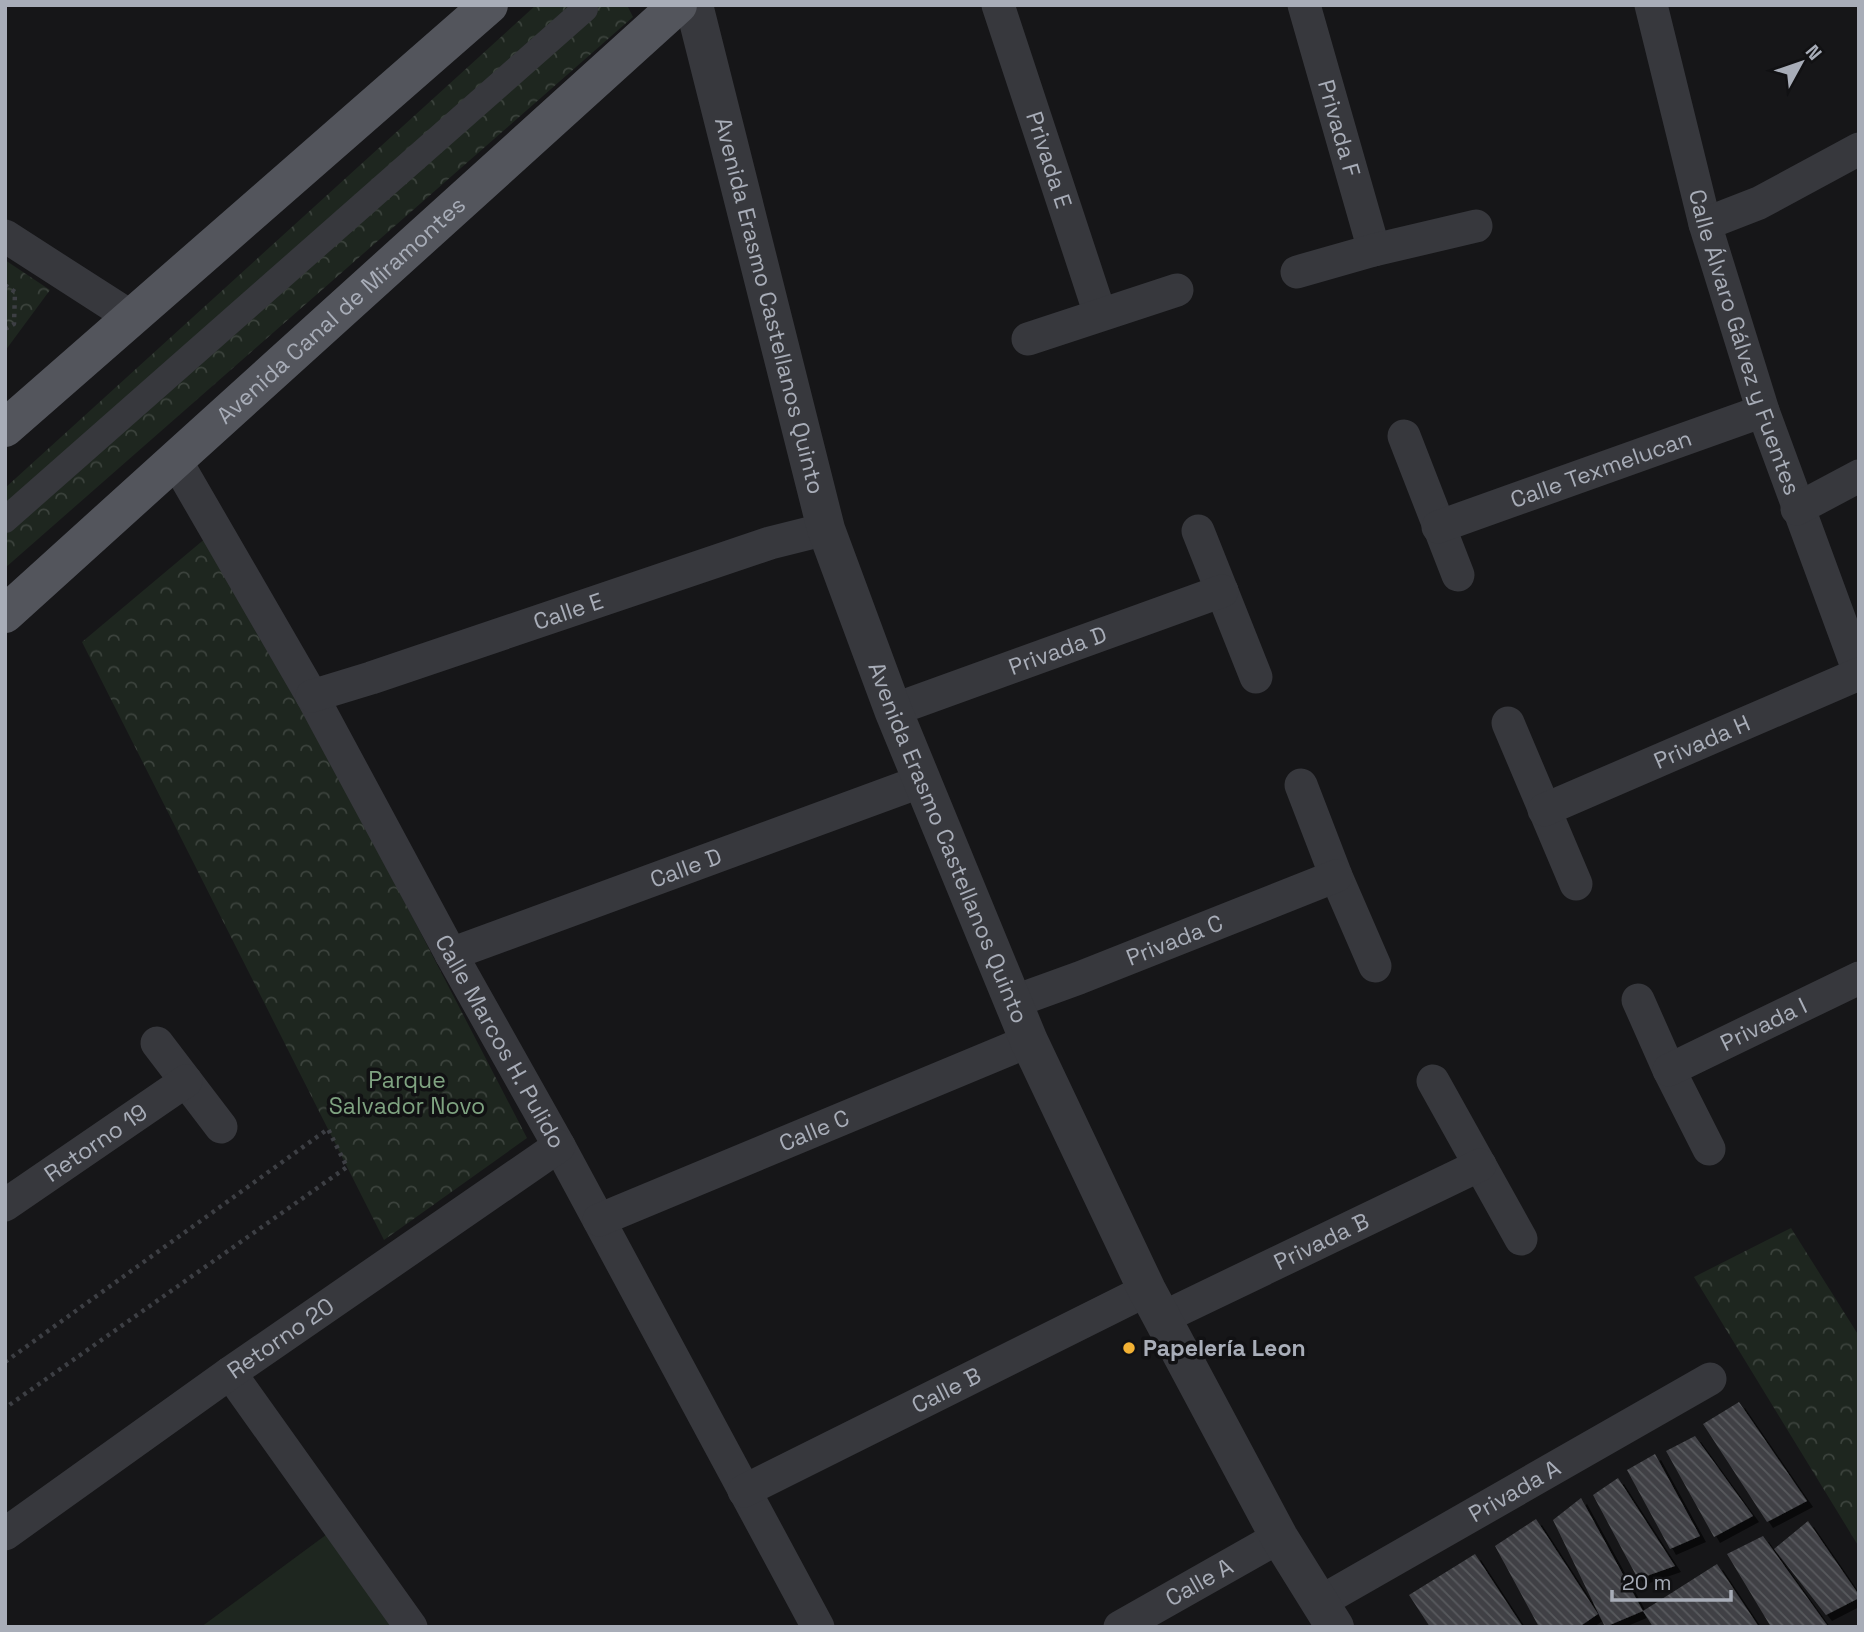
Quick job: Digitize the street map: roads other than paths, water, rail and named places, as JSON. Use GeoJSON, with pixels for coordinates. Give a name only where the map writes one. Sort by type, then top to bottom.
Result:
{"type":"FeatureCollection","features":[{"type":"Feature","properties":{"kind":"main road"},"geometry":{"type":"LineString","coordinates":[[13,410],[131,317],[489,5]]}},
{"type":"Feature","properties":{"kind":"main road","name":"Avenida Canal de Miramontes"},"geometry":{"type":"LineString","coordinates":[[5,614],[678,5]]}},
{"type":"Feature","properties":{"kind":"street","name":"Avenida Erasmo Castellanos Quinto"},"geometry":{"type":"LineString","coordinates":[[694,5],[826,529],[893,710],[1029,1041],[1155,1304],[1279,1537],[1327,1615]]}},
{"type":"Feature","properties":{"kind":"street","name":"Privada E"},"geometry":{"type":"LineString","coordinates":[[998,5],[1100,314]]}},
{"type":"Feature","properties":{"kind":"street","name":"Privada F"},"geometry":{"type":"LineString","coordinates":[[1304,5],[1374,250]]}},
{"type":"Feature","properties":{"kind":"street","name":"Calle Álvaro Gálvez y Fuentes"},"geometry":{"type":"LineString","coordinates":[[1651,5],[1705,224],[1763,411],[1859,673]]}},
{"type":"Feature","properties":{"kind":"street"},"geometry":{"type":"LineString","coordinates":[[5,520],[585,9]]}},
{"type":"Feature","properties":{"kind":"street"},"geometry":{"type":"LineString","coordinates":[[1705,224],[1759,203],[1859,149]]}},
{"type":"Feature","properties":{"kind":"street"},"geometry":{"type":"LineString","coordinates":[[1297,272],[1374,250],[1476,226]]}},
{"type":"Feature","properties":{"kind":"street"},"geometry":{"type":"LineString","coordinates":[[5,236],[131,317]]}},
{"type":"Feature","properties":{"kind":"street"},"geometry":{"type":"LineString","coordinates":[[1028,339],[1177,290]]}},
{"type":"Feature","properties":{"kind":"street","name":"Calle Texmelucan"},"geometry":{"type":"LineString","coordinates":[[1438,527],[1763,411]]}},
{"type":"Feature","properties":{"kind":"street"},"geometry":{"type":"LineString","coordinates":[[1404,436],[1458,575]]}},
{"type":"Feature","properties":{"kind":"street","name":"Calle Marcos H. Pulido"},"geometry":{"type":"LineString","coordinates":[[176,461],[312,696],[451,954],[559,1146],[818,1627]]}},
{"type":"Feature","properties":{"kind":"street"},"geometry":{"type":"LineString","coordinates":[[1797,509],[1859,476]]}},
{"type":"Feature","properties":{"kind":"street","name":"Calle E"},"geometry":{"type":"LineString","coordinates":[[312,696],[770,543],[826,529]]}},
{"type":"Feature","properties":{"kind":"street"},"geometry":{"type":"LineString","coordinates":[[1198,531],[1256,677]]}},
{"type":"Feature","properties":{"kind":"street","name":"Privada D"},"geometry":{"type":"LineString","coordinates":[[893,710],[1222,591]]}},
{"type":"Feature","properties":{"kind":"street","name":"Privada H"},"geometry":{"type":"LineString","coordinates":[[1544,810],[1859,673]]}},
{"type":"Feature","properties":{"kind":"street"},"geometry":{"type":"LineString","coordinates":[[1508,723],[1576,884]]}},
{"type":"Feature","properties":{"kind":"street","name":"Calle D"},"geometry":{"type":"LineString","coordinates":[[451,954],[922,781]]}},
{"type":"Feature","properties":{"kind":"street"},"geometry":{"type":"LineString","coordinates":[[1301,785],[1375,966]]}},
{"type":"Feature","properties":{"kind":"street","name":"Privada C"},"geometry":{"type":"LineString","coordinates":[[1013,1002],[1336,876]]}},
{"type":"Feature","properties":{"kind":"street","name":"Privada I"},"geometry":{"type":"LineString","coordinates":[[1669,1070],[1859,978]]}},
{"type":"Feature","properties":{"kind":"street"},"geometry":{"type":"LineString","coordinates":[[1638,1000],[1669,1070],[1709,1149]]}},
{"type":"Feature","properties":{"kind":"street","name":"Calle C"},"geometry":{"type":"LineString","coordinates":[[599,1220],[1029,1041]]}},
{"type":"Feature","properties":{"kind":"street"},"geometry":{"type":"LineString","coordinates":[[157,1043],[221,1127]]}},
{"type":"Feature","properties":{"kind":"street","name":"Retorno 19"},"geometry":{"type":"LineString","coordinates":[[5,1205],[186,1081]]}},
{"type":"Feature","properties":{"kind":"street"},"geometry":{"type":"LineString","coordinates":[[1433,1081],[1521,1238]]}},
{"type":"Feature","properties":{"kind":"street","name":"Retorno 20"},"geometry":{"type":"LineString","coordinates":[[5,1534],[230,1373],[559,1146]]}},
{"type":"Feature","properties":{"kind":"street","name":"Privada B"},"geometry":{"type":"LineString","coordinates":[[1155,1304],[1480,1165]]}},
{"type":"Feature","properties":{"kind":"street","name":"Calle B"},"geometry":{"type":"LineString","coordinates":[[744,1491],[1155,1304]]}},
{"type":"Feature","properties":{"kind":"street"},"geometry":{"type":"LineString","coordinates":[[230,1373],[411,1627]]}},
{"type":"Feature","properties":{"kind":"street","name":"Privada A"},"geometry":{"type":"LineString","coordinates":[[1327,1615],[1710,1379]]}},
{"type":"Feature","properties":{"kind":"street","name":"Calle A"},"geometry":{"type":"LineString","coordinates":[[1120,1627],[1279,1537]]}},
{"type":"Feature","properties":{"kind":"place","name":"Papelería Leon"},"geometry":{"type":"Point","coordinates":[1129,1348]}},
{"type":"Feature","properties":{"kind":"park label","name":"Parque Salvador Novo"},"geometry":{"type":"Point","coordinates":[407,1093]}}]}
